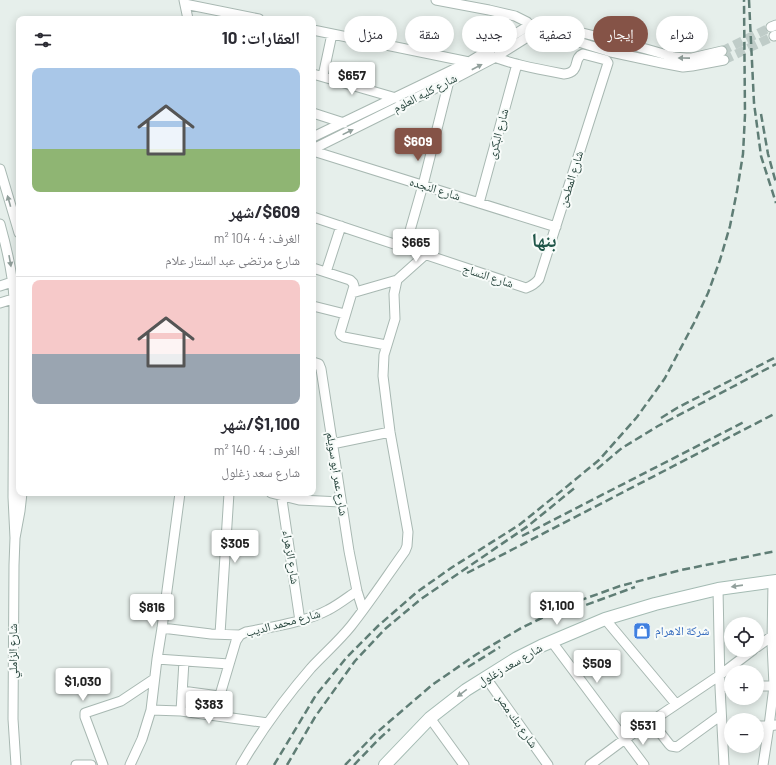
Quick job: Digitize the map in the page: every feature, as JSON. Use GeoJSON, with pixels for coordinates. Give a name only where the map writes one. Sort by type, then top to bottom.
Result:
{"type":"FeatureCollection","features":[{"type":"Feature","properties":{"kind":"main road","name":"شارع سعد زغلول"},"geometry":{"type":"LineString","coordinates":[[388,764],[430,718],[466,690],[517,658],[605,619],[655,604],[718,589],[774,581]]}},
{"type":"Feature","properties":{"kind":"street"},"geometry":{"type":"LineString","coordinates":[[436,0],[515,16],[525,21]]}},
{"type":"Feature","properties":{"kind":"street"},"geometry":{"type":"LineString","coordinates":[[187,16],[184,2],[246,16]]}},
{"type":"Feature","properties":{"kind":"street"},"geometry":{"type":"LineString","coordinates":[[316,31],[469,62]]}},
{"type":"Feature","properties":{"kind":"street","name":"شارع كليه العلوم"},"geometry":{"type":"LineString","coordinates":[[316,136],[451,71],[525,32]]}},
{"type":"Feature","properties":{"kind":"street"},"geometry":{"type":"LineString","coordinates":[[323,76],[332,34]]}},
{"type":"Feature","properties":{"kind":"street","name":"شارع كليه العلوم"},"geometry":{"type":"LineString","coordinates":[[316,148],[494,58],[525,34]]}},
{"type":"Feature","properties":{"kind":"street"},"geometry":{"type":"LineString","coordinates":[[585,34],[674,57],[692,58],[723,55]]}},
{"type":"Feature","properties":{"kind":"street"},"geometry":{"type":"LineString","coordinates":[[484,53],[494,58],[517,64]]}},
{"type":"Feature","properties":{"kind":"street","name":"شارع المطحن"},"geometry":{"type":"LineString","coordinates":[[517,64],[564,74],[569,74],[573,71],[576,67],[578,57],[583,54],[606,60],[608,64],[539,279],[532,287],[526,288]]}},
{"type":"Feature","properties":{"kind":"street","name":"شارع البكرى"},"geometry":{"type":"LineString","coordinates":[[479,203],[517,64]]}},
{"type":"Feature","properties":{"kind":"street"},"geometry":{"type":"LineString","coordinates":[[405,248],[423,186],[450,81],[451,71]]}},
{"type":"Feature","properties":{"kind":"street"},"geometry":{"type":"LineString","coordinates":[[316,75],[396,98]]}},
{"type":"Feature","properties":{"kind":"street"},"geometry":{"type":"LineString","coordinates":[[316,114],[344,123]]}},
{"type":"Feature","properties":{"kind":"street","name":"شارع النجده"},"geometry":{"type":"LineString","coordinates":[[316,151],[556,227]]}},
{"type":"Feature","properties":{"kind":"street"},"geometry":{"type":"LineString","coordinates":[[0,169],[16,223]]}},
{"type":"Feature","properties":{"kind":"street","name":"شارع النساج"},"geometry":{"type":"LineString","coordinates":[[316,218],[526,288]]}},
{"type":"Feature","properties":{"kind":"street","name":"شارع الزاملي"},"geometry":{"type":"LineString","coordinates":[[0,224],[16,280]]}},
{"type":"Feature","properties":{"kind":"street"},"geometry":{"type":"LineString","coordinates":[[326,272],[341,226]]}},
{"type":"Feature","properties":{"kind":"street"},"geometry":{"type":"LineString","coordinates":[[353,290],[398,280],[425,255]]}},
{"type":"Feature","properties":{"kind":"street"},"geometry":{"type":"LineString","coordinates":[[316,269],[350,280],[353,283],[353,290],[345,314],[340,333],[341,335],[344,337],[386,344]]}},
{"type":"Feature","properties":{"kind":"street"},"geometry":{"type":"LineString","coordinates":[[0,286],[16,280]]}},
{"type":"Feature","properties":{"kind":"street"},"geometry":{"type":"LineString","coordinates":[[241,765],[268,723],[289,695],[311,668],[364,610],[407,546],[408,532],[390,432],[383,376],[384,355],[394,319],[394,294],[398,280]]}},
{"type":"Feature","properties":{"kind":"street"},"geometry":{"type":"LineString","coordinates":[[0,303],[16,298]]}},
{"type":"Feature","properties":{"kind":"street"},"geometry":{"type":"LineString","coordinates":[[316,307],[345,314]]}},
{"type":"Feature","properties":{"kind":"street","name":"شارع الزاملي"},"geometry":{"type":"LineString","coordinates":[[16,348],[13,497],[15,538],[13,719],[16,765]]}},
{"type":"Feature","properties":{"kind":"street","name":"شارع عمر ابو سويلم"},"geometry":{"type":"LineString","coordinates":[[316,363],[319,364],[321,369],[349,551],[357,591],[364,610]]}},
{"type":"Feature","properties":{"kind":"street"},"geometry":{"type":"LineString","coordinates":[[332,444],[390,432]]}},
{"type":"Feature","properties":{"kind":"street","name":"شارع الزاملي"},"geometry":{"type":"LineString","coordinates":[[15,538],[22,496]]}},
{"type":"Feature","properties":{"kind":"street"},"geometry":{"type":"LineString","coordinates":[[130,765],[142,739],[151,710],[180,496]]}},
{"type":"Feature","properties":{"kind":"street"},"geometry":{"type":"LineString","coordinates":[[220,634],[229,496]]}},
{"type":"Feature","properties":{"kind":"street","name":"شارع الزهراء"},"geometry":{"type":"LineString","coordinates":[[281,496],[300,621]]}},
{"type":"Feature","properties":{"kind":"street"},"geometry":{"type":"LineString","coordinates":[[287,496],[299,500],[341,502]]}},
{"type":"Feature","properties":{"kind":"street"},"geometry":{"type":"LineString","coordinates":[[762,765],[772,726],[775,686],[773,642],[774,581]]}},
{"type":"Feature","properties":{"kind":"street"},"geometry":{"type":"LineString","coordinates":[[718,589],[721,715],[724,722]]}},
{"type":"Feature","properties":{"kind":"street","name":"شارع محمد الديب"},"geometry":{"type":"LineString","coordinates":[[214,715],[236,641],[240,635],[246,632],[300,621],[315,616],[329,610],[357,591]]}},
{"type":"Feature","properties":{"kind":"street"},"geometry":{"type":"LineString","coordinates":[[605,619],[676,704]]}},
{"type":"Feature","properties":{"kind":"street"},"geometry":{"type":"LineString","coordinates":[[162,628],[211,634],[240,635]]}},
{"type":"Feature","properties":{"kind":"street"},"geometry":{"type":"LineString","coordinates":[[552,642],[644,765]]}},
{"type":"Feature","properties":{"kind":"street"},"geometry":{"type":"LineString","coordinates":[[590,765],[744,657]]}},
{"type":"Feature","properties":{"kind":"street"},"geometry":{"type":"LineString","coordinates":[[157,658],[229,664]]}},
{"type":"Feature","properties":{"kind":"street"},"geometry":{"type":"LineString","coordinates":[[181,711],[184,661]]}},
{"type":"Feature","properties":{"kind":"street","name":"شارع بنك مصر"},"geometry":{"type":"LineString","coordinates":[[486,678],[548,765]]}},
{"type":"Feature","properties":{"kind":"street"},"geometry":{"type":"LineString","coordinates":[[103,765],[85,717],[85,713],[121,701],[154,679]]}},
{"type":"Feature","properties":{"kind":"street"},"geometry":{"type":"LineString","coordinates":[[764,686],[775,686]]}},
{"type":"Feature","properties":{"kind":"street"},"geometry":{"type":"LineString","coordinates":[[720,687],[724,687]]}},
{"type":"Feature","properties":{"kind":"street"},"geometry":{"type":"LineString","coordinates":[[182,691],[220,696]]}},
{"type":"Feature","properties":{"kind":"street"},"geometry":{"type":"LineString","coordinates":[[151,710],[181,711],[268,723]]}},
{"type":"Feature","properties":{"kind":"street"},"geometry":{"type":"LineString","coordinates":[[651,721],[669,744],[677,747],[721,715]]}},
{"type":"Feature","properties":{"kind":"street"},"geometry":{"type":"LineString","coordinates":[[430,718],[464,765]]}},
{"type":"Feature","properties":{"kind":"street"},"geometry":{"type":"LineString","coordinates":[[724,765],[725,753]]}},
{"type":"Feature","properties":{"kind":"street"},"geometry":{"type":"LineString","coordinates":[[76,765],[91,765]]}},
{"type":"Feature","properties":{"kind":"tunnel"},"geometry":{"type":"LineString","coordinates":[[722,51],[771,27]]}},
{"type":"Feature","properties":{"kind":"tunnel"},"geometry":{"type":"LineString","coordinates":[[724,60],[774,36]]}},
{"type":"Feature","properties":{"kind":"railway"},"geometry":{"type":"LineString","coordinates":[[274,765],[316,695],[347,657],[378,626],[417,592],[451,568],[519,525],[599,460],[637,417],[665,378],[708,293],[730,226],[743,154],[745,115],[744,0]]}},
{"type":"Feature","properties":{"kind":"railway"},"geometry":{"type":"LineString","coordinates":[[749,0],[754,103],[761,156],[776,203]]}},
{"type":"Feature","properties":{"kind":"railway"},"geometry":{"type":"LineString","coordinates":[[761,114],[768,154],[776,183]]}},
{"type":"Feature","properties":{"kind":"railway"},"geometry":{"type":"LineString","coordinates":[[661,418],[677,408],[776,357]]}},
{"type":"Feature","properties":{"kind":"railway"},"geometry":{"type":"LineString","coordinates":[[597,469],[622,448],[658,426],[776,364]]}},
{"type":"Feature","properties":{"kind":"railway"},"geometry":{"type":"LineString","coordinates":[[467,573],[776,413]]}},
{"type":"Feature","properties":{"kind":"railway"},"geometry":{"type":"LineString","coordinates":[[522,536],[746,421]]}},
{"type":"Feature","properties":{"kind":"railway"},"geometry":{"type":"LineString","coordinates":[[287,765],[315,717],[355,661],[385,629],[421,599],[528,526],[577,486]]}},
{"type":"Feature","properties":{"kind":"railway"},"geometry":{"type":"LineString","coordinates":[[345,765],[375,734],[432,685],[477,654],[523,627],[573,603],[620,586],[681,570],[776,551]]}},
{"type":"Feature","properties":{"kind":"railway"},"geometry":{"type":"LineString","coordinates":[[564,614],[635,587]]}},
{"type":"Feature","properties":{"kind":"railway"},"geometry":{"type":"LineString","coordinates":[[468,667],[500,647]]}},
{"type":"Feature","properties":{"kind":"railway"},"geometry":{"type":"LineString","coordinates":[[354,765],[390,729]]}},
{"type":"Feature","properties":{"kind":"place","name":"شركة الاهرام"},"geometry":{"type":"Point","coordinates":[642,631]}},
{"type":"Feature","properties":{"kind":"district","name":"بنها"},"geometry":{"type":"Point","coordinates":[544,240]}}]}
